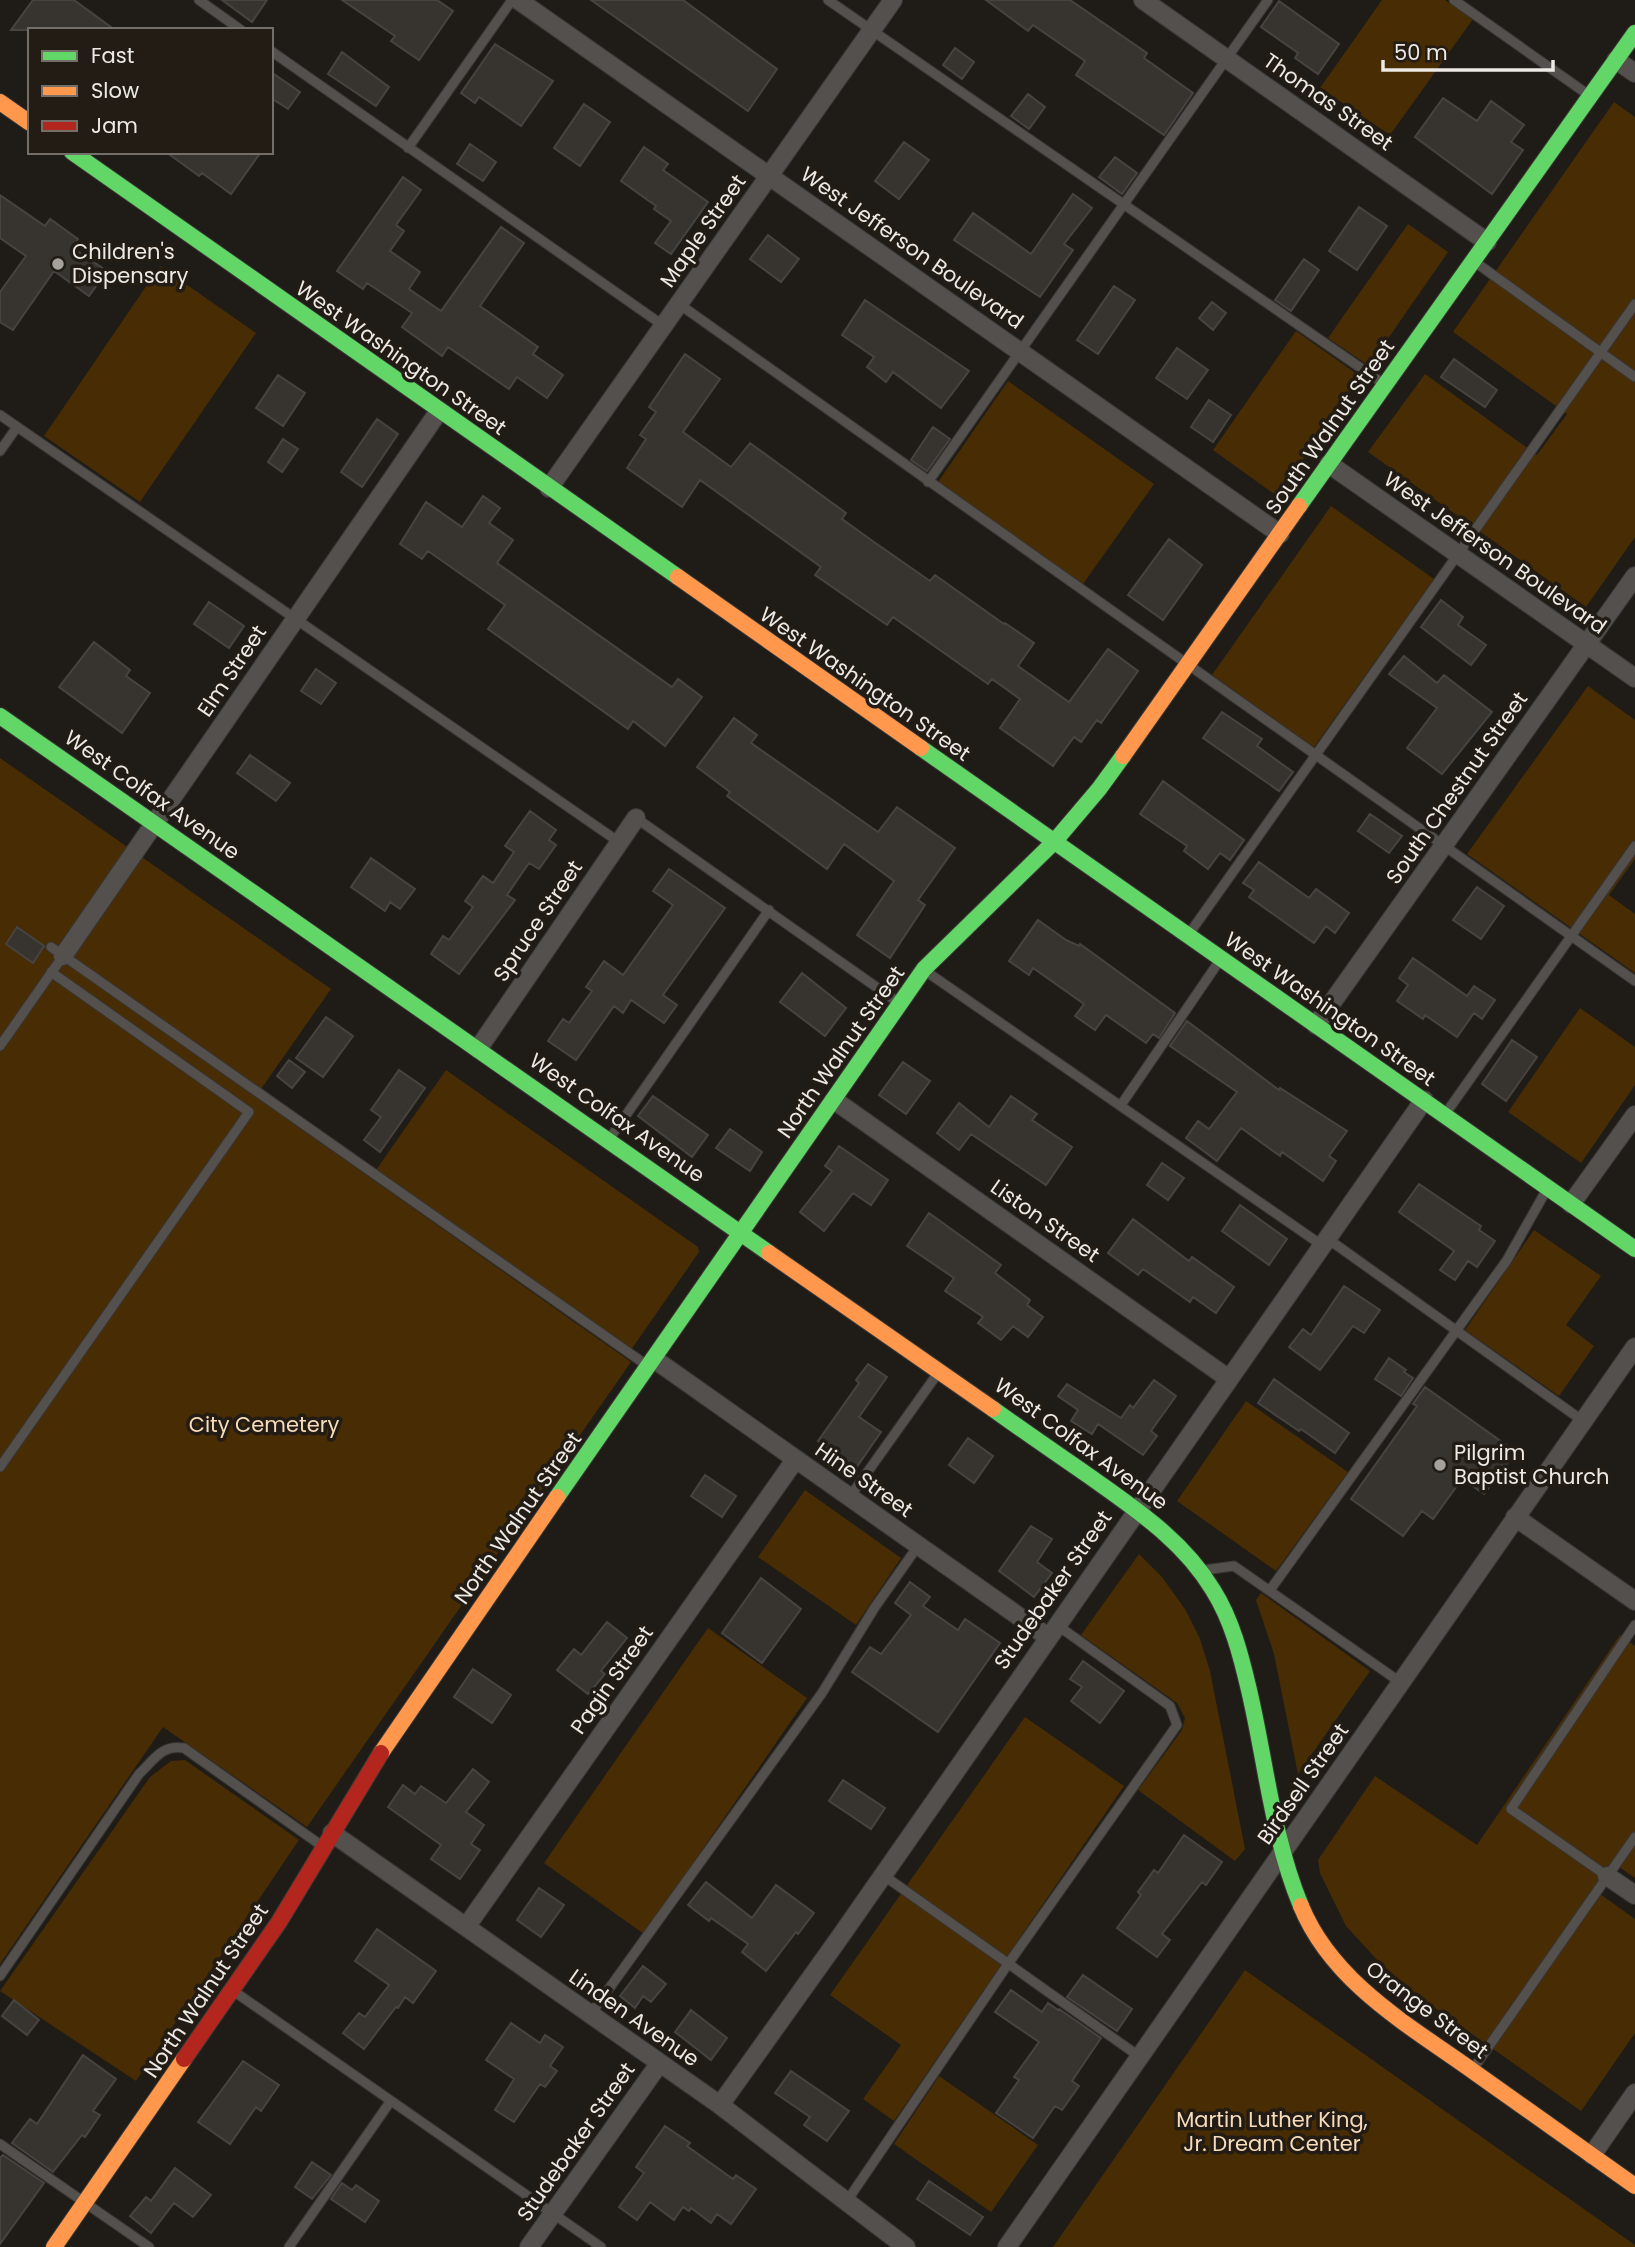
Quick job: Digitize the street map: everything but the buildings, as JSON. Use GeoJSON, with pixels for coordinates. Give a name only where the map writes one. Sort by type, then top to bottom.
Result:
{"type":"FeatureCollection","features":[{"type":"Feature","properties":{"kind":"street","name":"West Jefferson Boulevard"},"geometry":{"type":"LineString","coordinates":[[518,0],[1280,534]]}},
{"type":"Feature","properties":{"kind":"street","name":"Maple Street"},"geometry":{"type":"LineString","coordinates":[[549,488],[893,0]]}},
{"type":"Feature","properties":{"kind":"street","name":"Thomas Street"},"geometry":{"type":"LineString","coordinates":[[1143,0],[1487,242]]}},
{"type":"Feature","properties":{"kind":"street","name":"South Walnut Street"},"geometry":{"type":"LineString","coordinates":[[1054,842],[1099,789],[1189,664],[1635,33]]}},
{"type":"Feature","properties":{"kind":"street"},"geometry":{"type":"LineString","coordinates":[[1616,60],[1635,73]]}},
{"type":"Feature","properties":{"kind":"street"},"geometry":{"type":"LineString","coordinates":[[0,102],[28,122]]}},
{"type":"Feature","properties":{"kind":"street","name":"West Washington Street"},"geometry":{"type":"LineString","coordinates":[[75,154],[1635,1249]]}},
{"type":"Feature","properties":{"kind":"street","name":"Elm Street"},"geometry":{"type":"LineString","coordinates":[[57,951],[154,824],[439,411]]}},
{"type":"Feature","properties":{"kind":"street","name":"West Jefferson Boulevard"},"geometry":{"type":"LineString","coordinates":[[1329,464],[1635,678]]}},
{"type":"Feature","properties":{"kind":"street","name":"South Chestnut Street"},"geometry":{"type":"LineString","coordinates":[[1316,1025],[1635,576]]}},
{"type":"Feature","properties":{"kind":"street","name":"West Colfax Avenue"},"geometry":{"type":"LineString","coordinates":[[0,716],[1138,1509],[1177,1545],[1198,1570]]}},
{"type":"Feature","properties":{"kind":"street","name":"Spruce Street"},"geometry":{"type":"LineString","coordinates":[[478,1049],[636,818]]}},
{"type":"Feature","properties":{"kind":"street","name":"North Walnut Street"},"geometry":{"type":"LineString","coordinates":[[54,2247],[279,1923],[411,1707],[924,969],[1054,842]]}},
{"type":"Feature","properties":{"kind":"street","name":"Liston Street"},"geometry":{"type":"LineString","coordinates":[[834,1100],[1229,1379]]}},
{"type":"Feature","properties":{"kind":"street","name":"Studebaker Street"},"geometry":{"type":"LineString","coordinates":[[720,2105],[1424,1100]]}},
{"type":"Feature","properties":{"kind":"street"},"geometry":{"type":"LineString","coordinates":[[1571,1204],[1635,1115]]}},
{"type":"Feature","properties":{"kind":"street","name":"Birdsell Street"},"geometry":{"type":"LineString","coordinates":[[1007,2247],[1635,1347]]}},
{"type":"Feature","properties":{"kind":"street","name":"Hine Street"},"geometry":{"type":"LineString","coordinates":[[651,1363],[918,1546],[1053,1631]]}},
{"type":"Feature","properties":{"kind":"street","name":"Pagin Street"},"geometry":{"type":"LineString","coordinates":[[466,1927],[795,1460]]}},
{"type":"Feature","properties":{"kind":"street"},"geometry":{"type":"LineString","coordinates":[[1515,1517],[1635,1601]]}},
{"type":"Feature","properties":{"kind":"street","name":"Orange Street"},"geometry":{"type":"LineString","coordinates":[[1198,1570],[1220,1602],[1239,1648],[1283,1854],[1296,1899],[1329,1955],[1352,1981],[1375,2001],[1635,2186]]}},
{"type":"Feature","properties":{"kind":"street","name":"Linden Avenue"},"geometry":{"type":"LineString","coordinates":[[328,1840],[466,1927],[720,2105],[906,2247]]}},
{"type":"Feature","properties":{"kind":"street"},"geometry":{"type":"LineString","coordinates":[[1607,1876],[1635,1895]]}},
{"type":"Feature","properties":{"kind":"street","name":"Studebaker Street"},"geometry":{"type":"LineString","coordinates":[[529,2247],[659,2064]]}},
{"type":"Feature","properties":{"kind":"street"},"geometry":{"type":"LineString","coordinates":[[1592,2155],[1635,2094]]}},
{"type":"Feature","properties":{"kind":"lane"},"geometry":{"type":"LineString","coordinates":[[199,0],[238,28]]}},
{"type":"Feature","properties":{"kind":"lane"},"geometry":{"type":"LineString","coordinates":[[408,148],[512,0]]}},
{"type":"Feature","properties":{"kind":"lane"},"geometry":{"type":"LineString","coordinates":[[828,0],[1385,385]]}},
{"type":"Feature","properties":{"kind":"lane"},"geometry":{"type":"LineString","coordinates":[[928,482],[1268,0]]}},
{"type":"Feature","properties":{"kind":"lane"},"geometry":{"type":"LineString","coordinates":[[1454,0],[1590,96]]}},
{"type":"Feature","properties":{"kind":"lane"},"geometry":{"type":"LineString","coordinates":[[273,52],[664,326]]}},
{"type":"Feature","properties":{"kind":"lane"},"geometry":{"type":"LineString","coordinates":[[1474,261],[1635,377]]}},
{"type":"Feature","properties":{"kind":"lane"},"geometry":{"type":"LineString","coordinates":[[679,304],[1635,981]]}},
{"type":"Feature","properties":{"kind":"lane"},"geometry":{"type":"LineString","coordinates":[[1188,936],[1635,304]]}},
{"type":"Feature","properties":{"kind":"lane"},"geometry":{"type":"LineString","coordinates":[[0,415],[619,842]]}},
{"type":"Feature","properties":{"kind":"lane"},"geometry":{"type":"LineString","coordinates":[[0,451],[17,427]]}},
{"type":"Feature","properties":{"kind":"lane"},"geometry":{"type":"LineString","coordinates":[[636,818],[900,1004]]}},
{"type":"Feature","properties":{"kind":"lane"},"geometry":{"type":"LineString","coordinates":[[1445,1115],[1635,846]]}},
{"type":"Feature","properties":{"kind":"lane"},"geometry":{"type":"LineString","coordinates":[[609,1139],[769,910]]}},
{"type":"Feature","properties":{"kind":"lane"},"geometry":{"type":"LineString","coordinates":[[0,1046],[51,972],[57,951],[651,1363]]}},
{"type":"Feature","properties":{"kind":"lane"},"geometry":{"type":"LineString","coordinates":[[1121,1105],[1221,959]]}},
{"type":"Feature","properties":{"kind":"lane"},"geometry":{"type":"LineString","coordinates":[[924,969],[1583,1421]]}},
{"type":"Feature","properties":{"kind":"lane"},"geometry":{"type":"LineString","coordinates":[[0,1467],[249,1112],[51,972]]}},
{"type":"Feature","properties":{"kind":"lane"},"geometry":{"type":"LineString","coordinates":[[1270,1590],[1507,1261],[1548,1188]]}},
{"type":"Feature","properties":{"kind":"lane"},"geometry":{"type":"LineString","coordinates":[[849,1498],[939,1371]]}},
{"type":"Feature","properties":{"kind":"lane"},"geometry":{"type":"LineString","coordinates":[[590,2015],[822,1693],[875,1608],[918,1546]]}},
{"type":"Feature","properties":{"kind":"lane"},"geometry":{"type":"LineString","coordinates":[[1198,1570],[1234,1566],[1401,1682]]}},
{"type":"Feature","properties":{"kind":"lane"},"geometry":{"type":"LineString","coordinates":[[1607,1876],[1511,1809],[1635,1625]]}},
{"type":"Feature","properties":{"kind":"lane"},"geometry":{"type":"LineString","coordinates":[[847,2201],[1008,1964],[1177,1726],[1170,1706],[1053,1631]]}},
{"type":"Feature","properties":{"kind":"lane"},"geometry":{"type":"LineString","coordinates":[[0,1976],[139,1774],[167,1747],[184,1748],[328,1840]]}},
{"type":"Feature","properties":{"kind":"lane"},"geometry":{"type":"LineString","coordinates":[[1472,2071],[1635,1837]]}},
{"type":"Feature","properties":{"kind":"lane"},"geometry":{"type":"LineString","coordinates":[[883,1874],[1140,2057]]}},
{"type":"Feature","properties":{"kind":"lane"},"geometry":{"type":"LineString","coordinates":[[232,1990],[601,2247]]}},
{"type":"Feature","properties":{"kind":"lane"},"geometry":{"type":"LineString","coordinates":[[289,2247],[390,2102]]}},
{"type":"Feature","properties":{"kind":"lane"},"geometry":{"type":"LineString","coordinates":[[0,2144],[149,2247]]}},
{"type":"Feature","properties":{"kind":"green space"},"geometry":{"type":"Polygon","coordinates":[[[1382,0],[1445,0],[1473,19],[1390,135],[1320,88],[1382,0]]]}},
{"type":"Feature","properties":{"kind":"green space"},"geometry":{"type":"Polygon","coordinates":[[[1614,102],[1635,117],[1635,537],[1586,607],[1368,452],[1425,374],[1537,455],[1567,414],[1453,332],[1614,102]]]}},
{"type":"Feature","properties":{"kind":"green space"},"geometry":{"type":"Polygon","coordinates":[[[1408,224],[1448,252],[1369,366],[1328,338],[1408,224]]]}},
{"type":"Feature","properties":{"kind":"green space"},"geometry":{"type":"Polygon","coordinates":[[[160,266],[256,333],[140,502],[44,436],[160,266]]]}},
{"type":"Feature","properties":{"kind":"green space"},"geometry":{"type":"Polygon","coordinates":[[[1296,331],[1361,377],[1277,496],[1213,450],[1296,331]]]}},
{"type":"Feature","properties":{"kind":"green space"},"geometry":{"type":"Polygon","coordinates":[[[1008,381],[1154,484],[1083,584],[938,482],[1008,381]]]}},
{"type":"Feature","properties":{"kind":"green space"},"geometry":{"type":"Polygon","coordinates":[[[1331,506],[1434,579],[1314,747],[1212,675],[1331,506]]]}},
{"type":"Feature","properties":{"kind":"green space"},"geometry":{"type":"Polygon","coordinates":[[[1588,686],[1635,720],[1635,859],[1609,895],[1635,914],[1635,973],[1467,854],[1588,686]]]}},
{"type":"Feature","properties":{"kind":"green space","name":"City Cemetery"},"geometry":{"type":"Polygon","coordinates":[[[0,758],[331,989],[261,1089],[130,997],[124,1004],[631,1362],[307,1827],[163,1727],[0,1964],[0,758]]]}},
{"type":"Feature","properties":{"kind":"green space"},"geometry":{"type":"Polygon","coordinates":[[[1580,1008],[1635,1047],[1635,1085],[1581,1163],[1508,1112],[1580,1008]]]}},
{"type":"Feature","properties":{"kind":"green space"},"geometry":{"type":"Polygon","coordinates":[[[446,1070],[698,1247],[699,1252],[631,1350],[376,1170],[446,1070]]]}},
{"type":"Feature","properties":{"kind":"green space"},"geometry":{"type":"Polygon","coordinates":[[[1534,1230],[1601,1276],[1566,1325],[1594,1346],[1559,1396],[1465,1330],[1534,1230]]]}},
{"type":"Feature","properties":{"kind":"green space"},"geometry":{"type":"Polygon","coordinates":[[[1246,1401],[1348,1472],[1276,1571],[1177,1501],[1246,1401]]]}},
{"type":"Feature","properties":{"kind":"green space"},"geometry":{"type":"Polygon","coordinates":[[[805,1490],[901,1558],[856,1625],[758,1557],[805,1490]]]}},
{"type":"Feature","properties":{"kind":"green space"},"geometry":{"type":"Polygon","coordinates":[[[1139,1554],[1162,1577],[1185,1609],[1200,1639],[1210,1671],[1245,1849],[1235,1861],[1138,1790],[1182,1730],[1185,1718],[1177,1703],[1081,1635],[1139,1554]]]}},
{"type":"Feature","properties":{"kind":"green space"},"geometry":{"type":"Polygon","coordinates":[[[1261,1593],[1370,1671],[1298,1774],[1274,1654],[1256,1600],[1261,1593]]]}},
{"type":"Feature","properties":{"kind":"green space"},"geometry":{"type":"Polygon","coordinates":[[[708,1628],[807,1698],[644,1934],[544,1863],[708,1628]]]}},
{"type":"Feature","properties":{"kind":"green space"},"geometry":{"type":"Polygon","coordinates":[[[1620,1635],[1635,1646],[1635,1878],[1612,1862],[1593,1889],[1635,1919],[1635,2033],[1581,2111],[1421,1998],[1380,1963],[1346,1926],[1320,1873],[1318,1860],[1375,1776],[1477,1845],[1620,1635]]]}},
{"type":"Feature","properties":{"kind":"green space"},"geometry":{"type":"Polygon","coordinates":[[[1025,1717],[1124,1786],[894,2121],[863,2099],[901,2045],[830,1995],[1025,1717]]]}},
{"type":"Feature","properties":{"kind":"green space"},"geometry":{"type":"Polygon","coordinates":[[[185,1760],[299,1840],[136,2081],[0,1991],[150,1777],[171,1761],[185,1760]]]}},
{"type":"Feature","properties":{"kind":"green space","name":"Martin Luther King, Jr. Dream Center"},"geometry":{"type":"Polygon","coordinates":[[[1245,1970],[1635,2245],[1635,2247],[1053,2247],[1245,1970]]]}},
{"type":"Feature","properties":{"kind":"green space"},"geometry":{"type":"Polygon","coordinates":[[[939,2076],[1038,2145],[991,2212],[894,2144],[939,2076]]]}},
{"type":"Feature","properties":{"kind":"traffic: fast"},"geometry":{"type":"LineString","coordinates":[[1299,506],[1635,33]]}},
{"type":"Feature","properties":{"kind":"traffic: fast"},"geometry":{"type":"LineString","coordinates":[[75,154],[678,577]]}},
{"type":"Feature","properties":{"kind":"traffic: fast"},"geometry":{"type":"LineString","coordinates":[[0,716],[769,1253]]}},
{"type":"Feature","properties":{"kind":"traffic: fast"},"geometry":{"type":"LineString","coordinates":[[921,748],[1635,1249]]}},
{"type":"Feature","properties":{"kind":"traffic: fast"},"geometry":{"type":"LineString","coordinates":[[557,1497],[924,969],[1054,842],[1123,756]]}},
{"type":"Feature","properties":{"kind":"traffic: fast"},"geometry":{"type":"LineString","coordinates":[[993,1409],[1141,1513],[1173,1541],[1213,1590],[1226,1614],[1239,1651],[1276,1826],[1301,1906]]}},
{"type":"Feature","properties":{"kind":"traffic: slow"},"geometry":{"type":"LineString","coordinates":[[0,102],[28,122]]}},
{"type":"Feature","properties":{"kind":"traffic: slow"},"geometry":{"type":"LineString","coordinates":[[1123,756],[1299,506]]}},
{"type":"Feature","properties":{"kind":"traffic: slow"},"geometry":{"type":"LineString","coordinates":[[678,577],[921,748]]}},
{"type":"Feature","properties":{"kind":"traffic: slow"},"geometry":{"type":"LineString","coordinates":[[769,1253],[993,1409]]}},
{"type":"Feature","properties":{"kind":"traffic: slow"},"geometry":{"type":"LineString","coordinates":[[381,1753],[557,1497]]}},
{"type":"Feature","properties":{"kind":"traffic: slow"},"geometry":{"type":"LineString","coordinates":[[1301,1906],[1315,1934],[1333,1959],[1377,2002],[1635,2186]]}},
{"type":"Feature","properties":{"kind":"traffic: slow"},"geometry":{"type":"LineString","coordinates":[[54,2247],[184,2059]]}},
{"type":"Feature","properties":{"kind":"traffic: jam"},"geometry":{"type":"LineString","coordinates":[[184,2059],[279,1922],[381,1753]]}},
{"type":"Feature","properties":{"kind":"place","name":"Children's Dispensary"},"geometry":{"type":"Point","coordinates":[58,264]}},
{"type":"Feature","properties":{"kind":"place","name":"Pilgrim Baptist Church"},"geometry":{"type":"Point","coordinates":[1440,1465]}}]}
